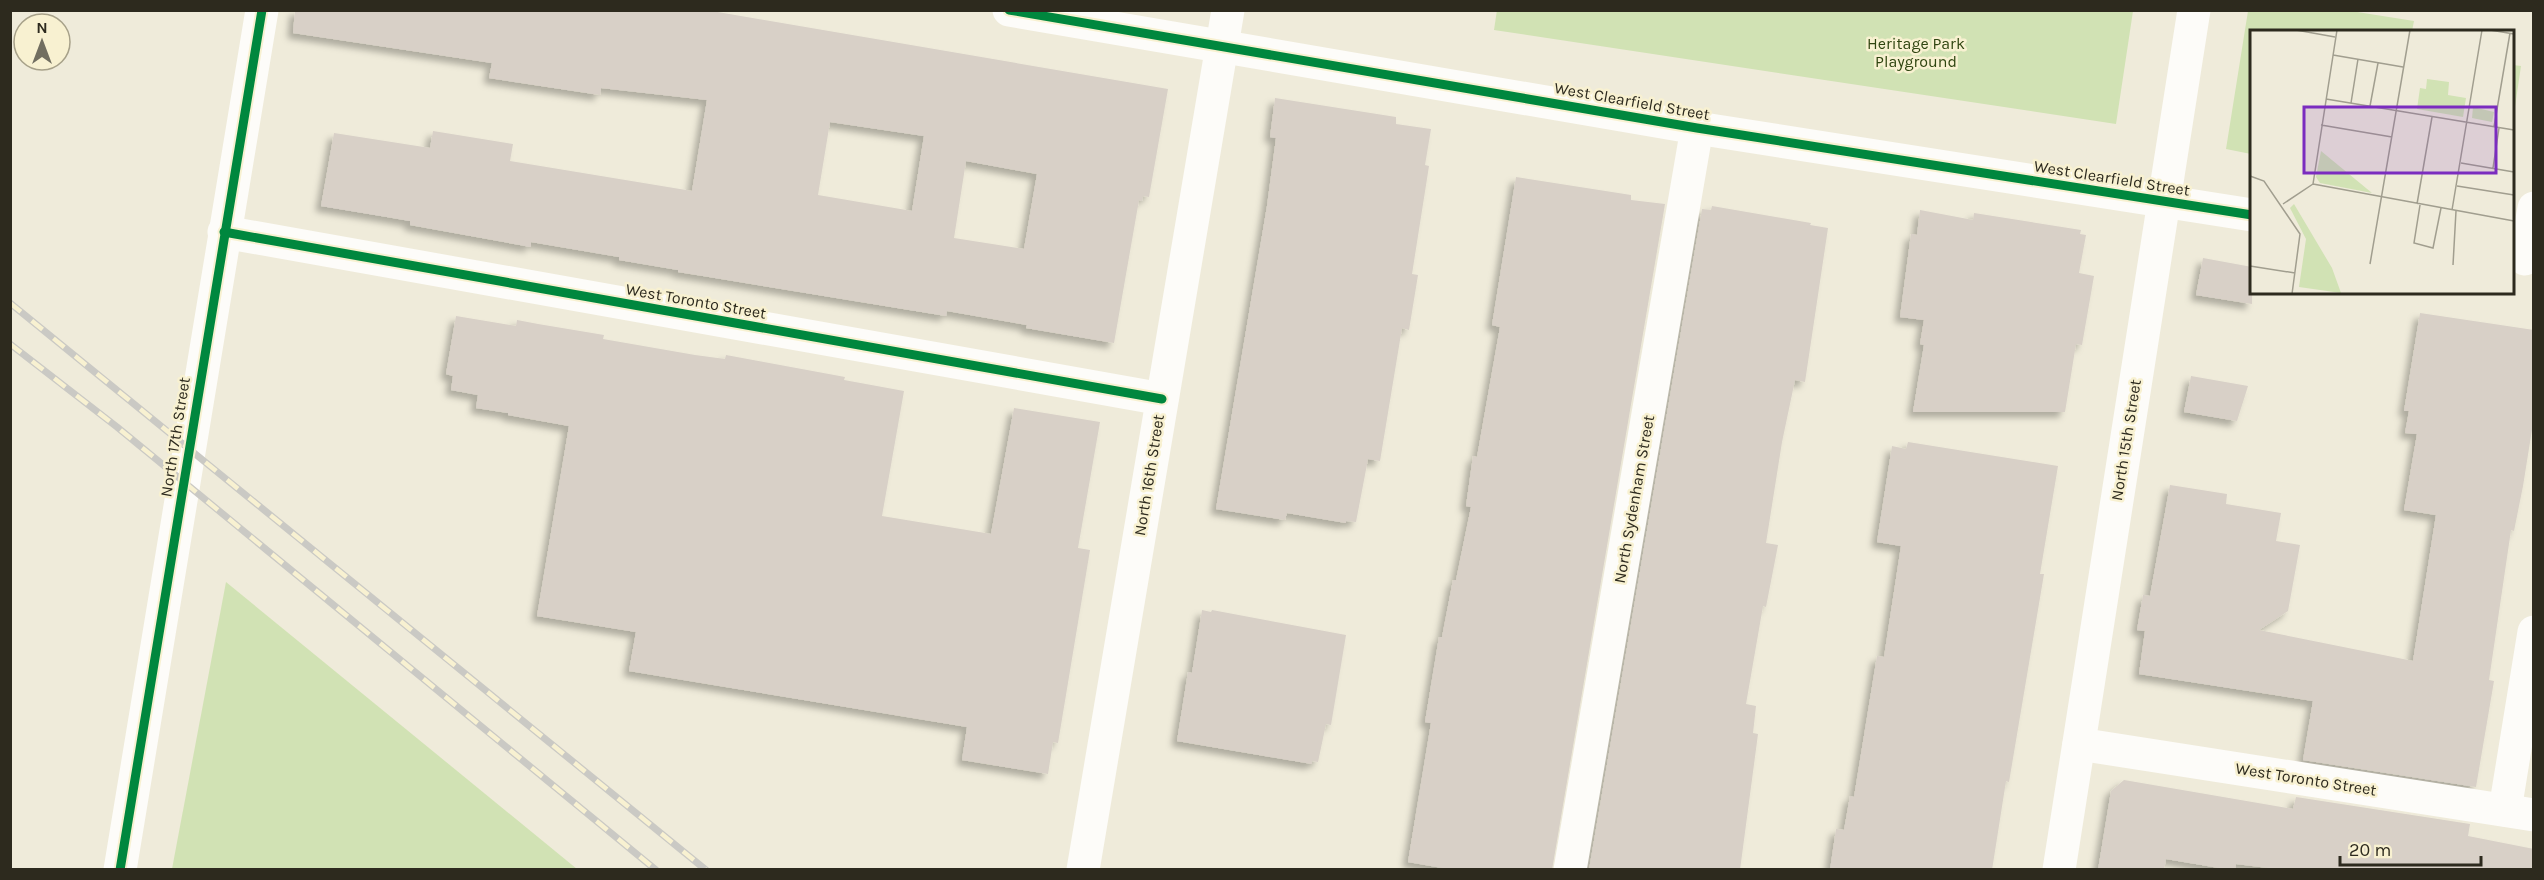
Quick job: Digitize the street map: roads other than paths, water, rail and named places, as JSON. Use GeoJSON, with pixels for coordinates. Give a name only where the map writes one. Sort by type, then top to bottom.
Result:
{"type":"FeatureCollection","features":[{"type":"Feature","properties":{"kind":"street","name":"North 17th Street"},"geometry":{"type":"LineString","coordinates":[[120,870],[262,10]]}},
{"type":"Feature","properties":{"kind":"street","name":"West Clearfield Street"},"geometry":{"type":"LineString","coordinates":[[1009,10],[1697,128],[2250,215]]}},
{"type":"Feature","properties":{"kind":"street","name":"North 16th Street"},"geometry":{"type":"LineString","coordinates":[[1083,870],[1228,10]]}},
{"type":"Feature","properties":{"kind":"street","name":"North 15th Street"},"geometry":{"type":"LineString","coordinates":[[2059,870],[2194,10]]}},
{"type":"Feature","properties":{"kind":"street","name":"North Sydenham Street"},"geometry":{"type":"LineString","coordinates":[[1570,870],[1697,128]]}},
{"type":"Feature","properties":{"kind":"street"},"geometry":{"type":"LineString","coordinates":[[2524,258],[2534,208]]}},
{"type":"Feature","properties":{"kind":"street","name":"West Toronto Street"},"geometry":{"type":"LineString","coordinates":[[224,232],[1162,399]]}},
{"type":"Feature","properties":{"kind":"street"},"geometry":{"type":"LineString","coordinates":[[2519,812],[2534,632]]}},
{"type":"Feature","properties":{"kind":"street","name":"West Toronto Street"},"geometry":{"type":"LineString","coordinates":[[2079,744],[2519,812]]}},
{"type":"Feature","properties":{"kind":"railway"},"geometry":{"type":"LineString","coordinates":[[10,303],[706,870]]}},
{"type":"Feature","properties":{"kind":"railway"},"geometry":{"type":"LineString","coordinates":[[10,344],[117,427],[656,870]]}},
{"type":"Feature","properties":{"kind":"park label","name":"Heritage Park Playground"},"geometry":{"type":"Point","coordinates":[1916,52]}}]}
